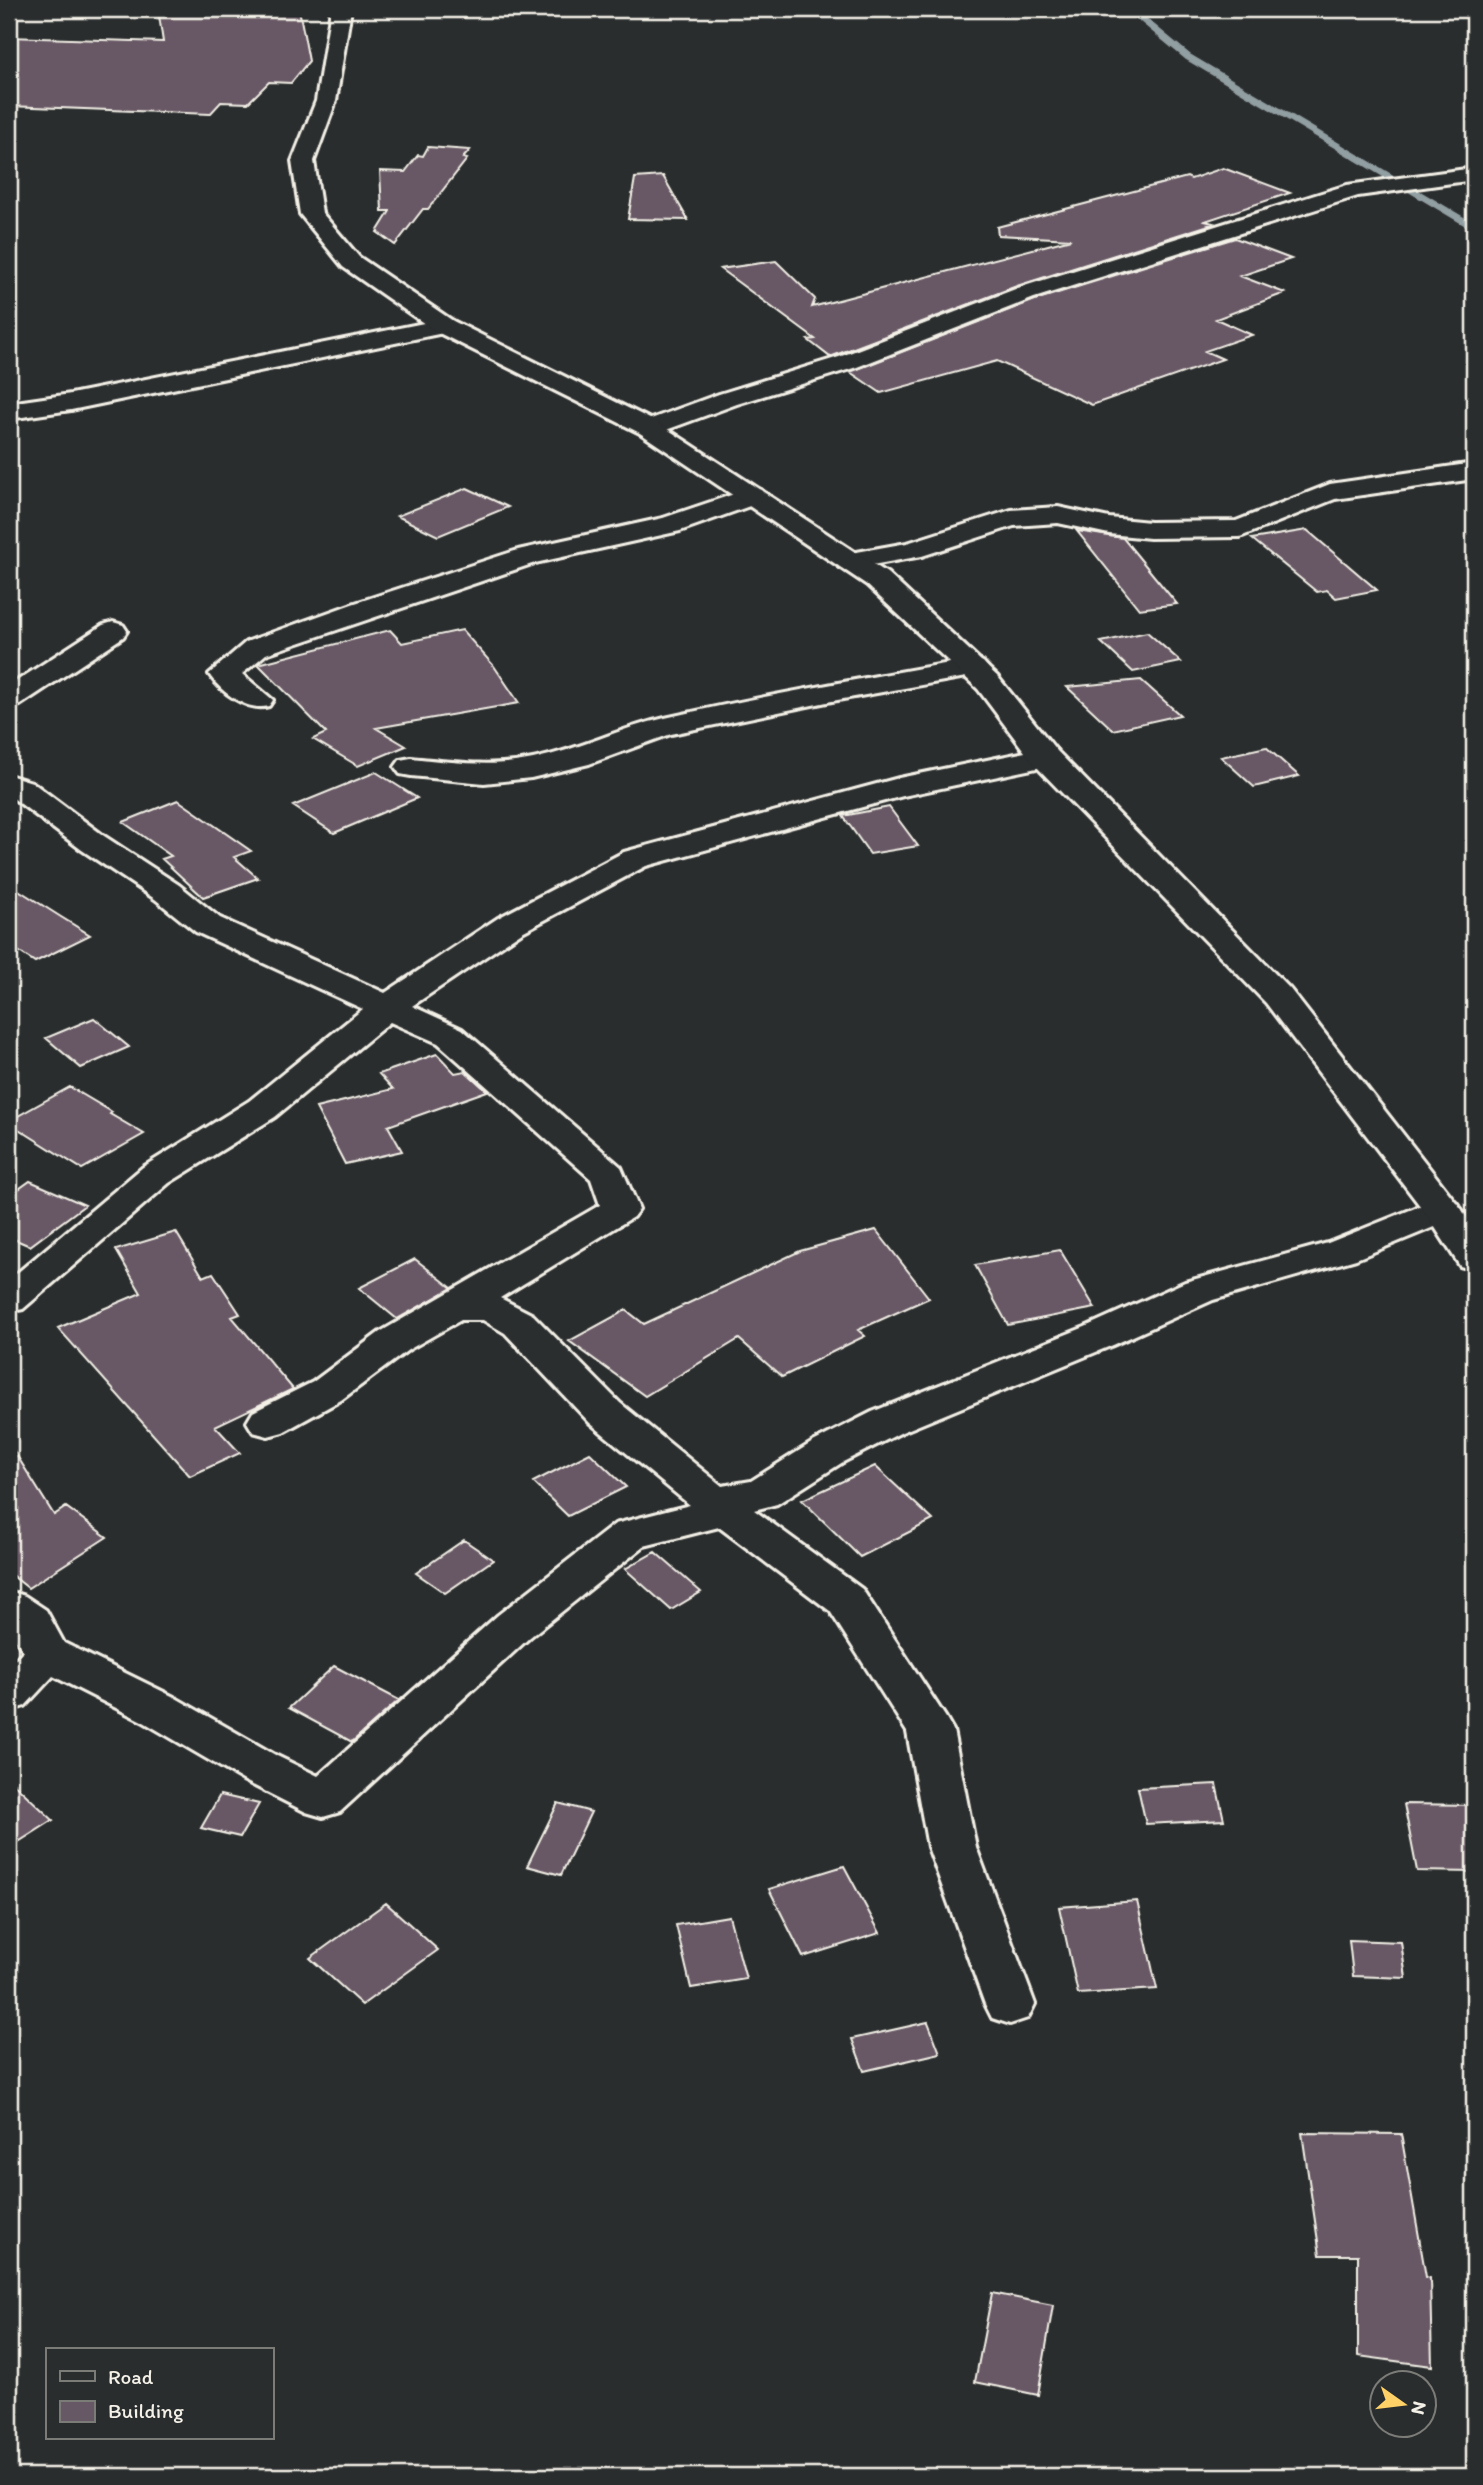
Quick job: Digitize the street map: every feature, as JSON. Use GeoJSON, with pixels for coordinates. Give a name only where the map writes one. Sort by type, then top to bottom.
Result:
{"type":"FeatureCollection","features":[{"type":"Feature","properties":{"kind":"street"},"geometry":{"type":"LineString","coordinates":[[341,9],[326,101],[303,161],[312,214],[351,262],[444,326],[649,428],[877,579],[988,683],[1045,757],[1278,996],[1443,1210],[1474,1258]]}},
{"type":"Feature","properties":{"kind":"street"},"geometry":{"type":"LineString","coordinates":[[649,428],[728,399],[848,362],[1026,293],[1355,190],[1474,174]]}},
{"type":"Feature","properties":{"kind":"street"},"geometry":{"type":"LineString","coordinates":[[9,411],[84,399],[444,326]]}},
{"type":"Feature","properties":{"kind":"street"},"geometry":{"type":"LineString","coordinates":[[850,561],[912,550],[1011,518],[1058,515],[1109,526],[1150,530],[1240,529],[1330,492],[1474,471]]}},
{"type":"Feature","properties":{"kind":"street"},"geometry":{"type":"LineString","coordinates":[[258,700],[224,674],[256,648],[528,556],[670,525],[752,496]]}},
{"type":"Feature","properties":{"kind":"street"},"geometry":{"type":"LineString","coordinates":[[9,699],[113,631]]}},
{"type":"Feature","properties":{"kind":"street"},"geometry":{"type":"LineString","coordinates":[[411,768],[484,774],[531,769],[578,757],[663,727],[832,692],[973,668]]}},
{"type":"Feature","properties":{"kind":"street"},"geometry":{"type":"LineString","coordinates":[[9,1300],[156,1175],[262,1109],[387,1007],[510,925],[635,859],[899,787],[1045,757]]}},
{"type":"Feature","properties":{"kind":"street"},"geometry":{"type":"LineString","coordinates":[[9,783],[167,892],[208,925],[450,1037],[608,1175],[620,1209],[394,1341],[327,1391],[268,1422]]}},
{"type":"Feature","properties":{"kind":"street"},"geometry":{"type":"LineString","coordinates":[[9,1608],[30,1620],[47,1654],[158,1709],[260,1768],[323,1799],[514,1626],[630,1535],[762,1494],[828,1452],[887,1422],[1099,1336],[1199,1291],[1342,1251],[1443,1210]]}},
{"type":"Feature","properties":{"kind":"street"},"geometry":{"type":"LineString","coordinates":[[454,1308],[491,1308],[519,1324],[605,1413],[720,1506],[846,1600],[930,1730],[951,1847],[1010,2004]]}},
{"type":"Feature","properties":{"kind":"street"},"geometry":{"type":"LineString","coordinates":[[9,1694],[47,1654]]}},
{"type":"Feature","properties":{"kind":"building"},"geometry":{"type":"Polygon","coordinates":[[[158,9],[299,9],[309,61],[291,83],[269,82],[248,103],[221,102],[210,114],[9,106],[9,37],[163,42],[158,9]]]}},
{"type":"Feature","properties":{"kind":"building"},"geometry":{"type":"Polygon","coordinates":[[[428,147],[470,150],[463,158],[467,159],[428,209],[423,209],[395,245],[377,232],[390,211],[382,211],[380,171],[405,172],[418,155],[423,156],[428,147]]]}},
{"type":"Feature","properties":{"kind":"building"},"geometry":{"type":"Polygon","coordinates":[[[1223,168],[1290,193],[1205,221],[1213,223],[1206,226],[1017,286],[830,357],[808,340],[815,339],[720,269],[776,261],[815,299],[812,307],[1071,239],[998,235],[997,227],[1187,177],[1191,179],[1223,168]]]}},
{"type":"Feature","properties":{"kind":"building"},"geometry":{"type":"Polygon","coordinates":[[[663,176],[688,220],[628,219],[635,178],[663,176]]]}},
{"type":"Feature","properties":{"kind":"building"},"geometry":{"type":"Polygon","coordinates":[[[1235,238],[1291,259],[1240,276],[1285,293],[1216,319],[1252,335],[1205,351],[1223,359],[1092,405],[997,361],[881,393],[850,372],[1035,300],[1235,238]]]}},
{"type":"Feature","properties":{"kind":"building"},"geometry":{"type":"Polygon","coordinates":[[[467,488],[508,507],[438,536],[397,516],[467,488]]]}},
{"type":"Feature","properties":{"kind":"building"},"geometry":{"type":"Polygon","coordinates":[[[1307,530],[1377,590],[1336,598],[1327,590],[1317,592],[1252,539],[1307,530]]]}},
{"type":"Feature","properties":{"kind":"building"},"geometry":{"type":"Polygon","coordinates":[[[1077,531],[1123,538],[1177,604],[1139,609],[1077,531]]]}},
{"type":"Feature","properties":{"kind":"building"},"geometry":{"type":"Polygon","coordinates":[[[390,630],[402,643],[462,630],[494,666],[519,703],[376,728],[406,746],[358,766],[313,739],[326,733],[258,664],[390,630]]]}},
{"type":"Feature","properties":{"kind":"building"},"geometry":{"type":"Polygon","coordinates":[[[1147,632],[1181,662],[1133,672],[1101,642],[1147,632]]]}},
{"type":"Feature","properties":{"kind":"building"},"geometry":{"type":"Polygon","coordinates":[[[1141,680],[1180,715],[1113,730],[1067,687],[1141,680]]]}},
{"type":"Feature","properties":{"kind":"building"},"geometry":{"type":"Polygon","coordinates":[[[1266,747],[1299,776],[1254,787],[1221,757],[1266,747]]]}},
{"type":"Feature","properties":{"kind":"building"},"geometry":{"type":"Polygon","coordinates":[[[376,772],[417,798],[334,833],[293,806],[376,772]]]}},
{"type":"Feature","properties":{"kind":"building"},"geometry":{"type":"Polygon","coordinates":[[[178,800],[251,851],[234,857],[258,878],[203,897],[162,859],[171,856],[123,822],[178,800]]]}},
{"type":"Feature","properties":{"kind":"building"},"geometry":{"type":"Polygon","coordinates":[[[889,807],[918,846],[870,854],[843,816],[889,807]]]}},
{"type":"Feature","properties":{"kind":"building"},"geometry":{"type":"Polygon","coordinates":[[[9,884],[90,935],[35,962],[9,945],[9,884]]]}},
{"type":"Feature","properties":{"kind":"building"},"geometry":{"type":"Polygon","coordinates":[[[94,1018],[129,1047],[81,1068],[46,1038],[94,1018]]]}},
{"type":"Feature","properties":{"kind":"building"},"geometry":{"type":"Polygon","coordinates":[[[437,1054],[455,1073],[465,1071],[487,1091],[388,1126],[402,1151],[345,1164],[316,1108],[393,1089],[379,1074],[437,1054]]]}},
{"type":"Feature","properties":{"kind":"building"},"geometry":{"type":"Polygon","coordinates":[[[70,1087],[144,1134],[82,1169],[9,1123],[70,1087]]]}},
{"type":"Feature","properties":{"kind":"building"},"geometry":{"type":"Polygon","coordinates":[[[30,1181],[85,1205],[30,1246],[9,1237],[9,1196],[30,1181]]]}},
{"type":"Feature","properties":{"kind":"building"},"geometry":{"type":"Polygon","coordinates":[[[876,1230],[929,1298],[858,1330],[865,1336],[782,1377],[739,1339],[645,1396],[569,1341],[626,1310],[644,1324],[800,1251],[876,1230]]]}},
{"type":"Feature","properties":{"kind":"building"},"geometry":{"type":"Polygon","coordinates":[[[176,1232],[203,1277],[213,1273],[240,1314],[232,1317],[293,1389],[215,1426],[240,1453],[190,1476],[58,1328],[141,1293],[116,1250],[176,1232]]]}},
{"type":"Feature","properties":{"kind":"building"},"geometry":{"type":"Polygon","coordinates":[[[1060,1250],[1095,1308],[1008,1325],[975,1265],[1060,1250]]]}},
{"type":"Feature","properties":{"kind":"building"},"geometry":{"type":"Polygon","coordinates":[[[415,1259],[452,1288],[397,1319],[359,1288],[415,1259]]]}},
{"type":"Feature","properties":{"kind":"building"},"geometry":{"type":"Polygon","coordinates":[[[9,1443],[54,1515],[66,1507],[107,1537],[28,1588],[9,1573],[9,1443]]]}},
{"type":"Feature","properties":{"kind":"building"},"geometry":{"type":"Polygon","coordinates":[[[590,1453],[626,1487],[568,1516],[533,1482],[590,1453]]]}},
{"type":"Feature","properties":{"kind":"building"},"geometry":{"type":"Polygon","coordinates":[[[875,1466],[933,1520],[860,1557],[802,1500],[875,1466]]]}},
{"type":"Feature","properties":{"kind":"building"},"geometry":{"type":"Polygon","coordinates":[[[464,1540],[493,1560],[445,1593],[416,1573],[464,1540]]]}},
{"type":"Feature","properties":{"kind":"building"},"geometry":{"type":"Polygon","coordinates":[[[655,1552],[701,1592],[671,1610],[625,1569],[655,1552]]]}},
{"type":"Feature","properties":{"kind":"building"},"geometry":{"type":"Polygon","coordinates":[[[334,1666],[399,1700],[352,1742],[289,1708],[334,1666]]]}},
{"type":"Feature","properties":{"kind":"building"},"geometry":{"type":"Polygon","coordinates":[[[9,1779],[53,1820],[9,1848],[9,1779]]]}},
{"type":"Feature","properties":{"kind":"building"},"geometry":{"type":"Polygon","coordinates":[[[1216,1784],[1224,1820],[1146,1824],[1138,1788],[1216,1784]]]}},
{"type":"Feature","properties":{"kind":"building"},"geometry":{"type":"Polygon","coordinates":[[[220,1795],[259,1804],[240,1837],[201,1828],[220,1795]]]}},
{"type":"Feature","properties":{"kind":"building"},"geometry":{"type":"Polygon","coordinates":[[[558,1803],[591,1812],[561,1875],[527,1866],[558,1803]]]}},
{"type":"Feature","properties":{"kind":"building"},"geometry":{"type":"Polygon","coordinates":[[[1404,1804],[1474,1805],[1474,1872],[1417,1871],[1404,1804]]]}},
{"type":"Feature","properties":{"kind":"building"},"geometry":{"type":"Polygon","coordinates":[[[844,1866],[880,1933],[803,1957],[769,1889],[844,1866]]]}},
{"type":"Feature","properties":{"kind":"building"},"geometry":{"type":"Polygon","coordinates":[[[1137,1901],[1157,1989],[1078,1994],[1059,1907],[1137,1901]]]}},
{"type":"Feature","properties":{"kind":"building"},"geometry":{"type":"Polygon","coordinates":[[[386,1903],[438,1950],[362,2005],[310,1958],[386,1903]]]}},
{"type":"Feature","properties":{"kind":"building"},"geometry":{"type":"Polygon","coordinates":[[[729,1916],[746,1979],[691,1988],[676,1925],[729,1916]]]}},
{"type":"Feature","properties":{"kind":"building"},"geometry":{"type":"Polygon","coordinates":[[[1349,1940],[1401,1942],[1406,1978],[1353,1976],[1349,1940]]]}},
{"type":"Feature","properties":{"kind":"building"},"geometry":{"type":"Polygon","coordinates":[[[928,2022],[940,2053],[864,2071],[852,2039],[928,2022]]]}},
{"type":"Feature","properties":{"kind":"building"},"geometry":{"type":"Polygon","coordinates":[[[1302,2133],[1401,2134],[1426,2277],[1430,2278],[1432,2366],[1358,2356],[1358,2255],[1320,2255],[1302,2133]]]}},
{"type":"Feature","properties":{"kind":"building"},"geometry":{"type":"Polygon","coordinates":[[[992,2293],[1053,2305],[1038,2395],[975,2382],[992,2293]]]}},
{"type":"Feature","properties":{"kind":"waterway"},"geometry":{"type":"LineString","coordinates":[[1130,9],[1188,57],[1474,227]]}}]}
